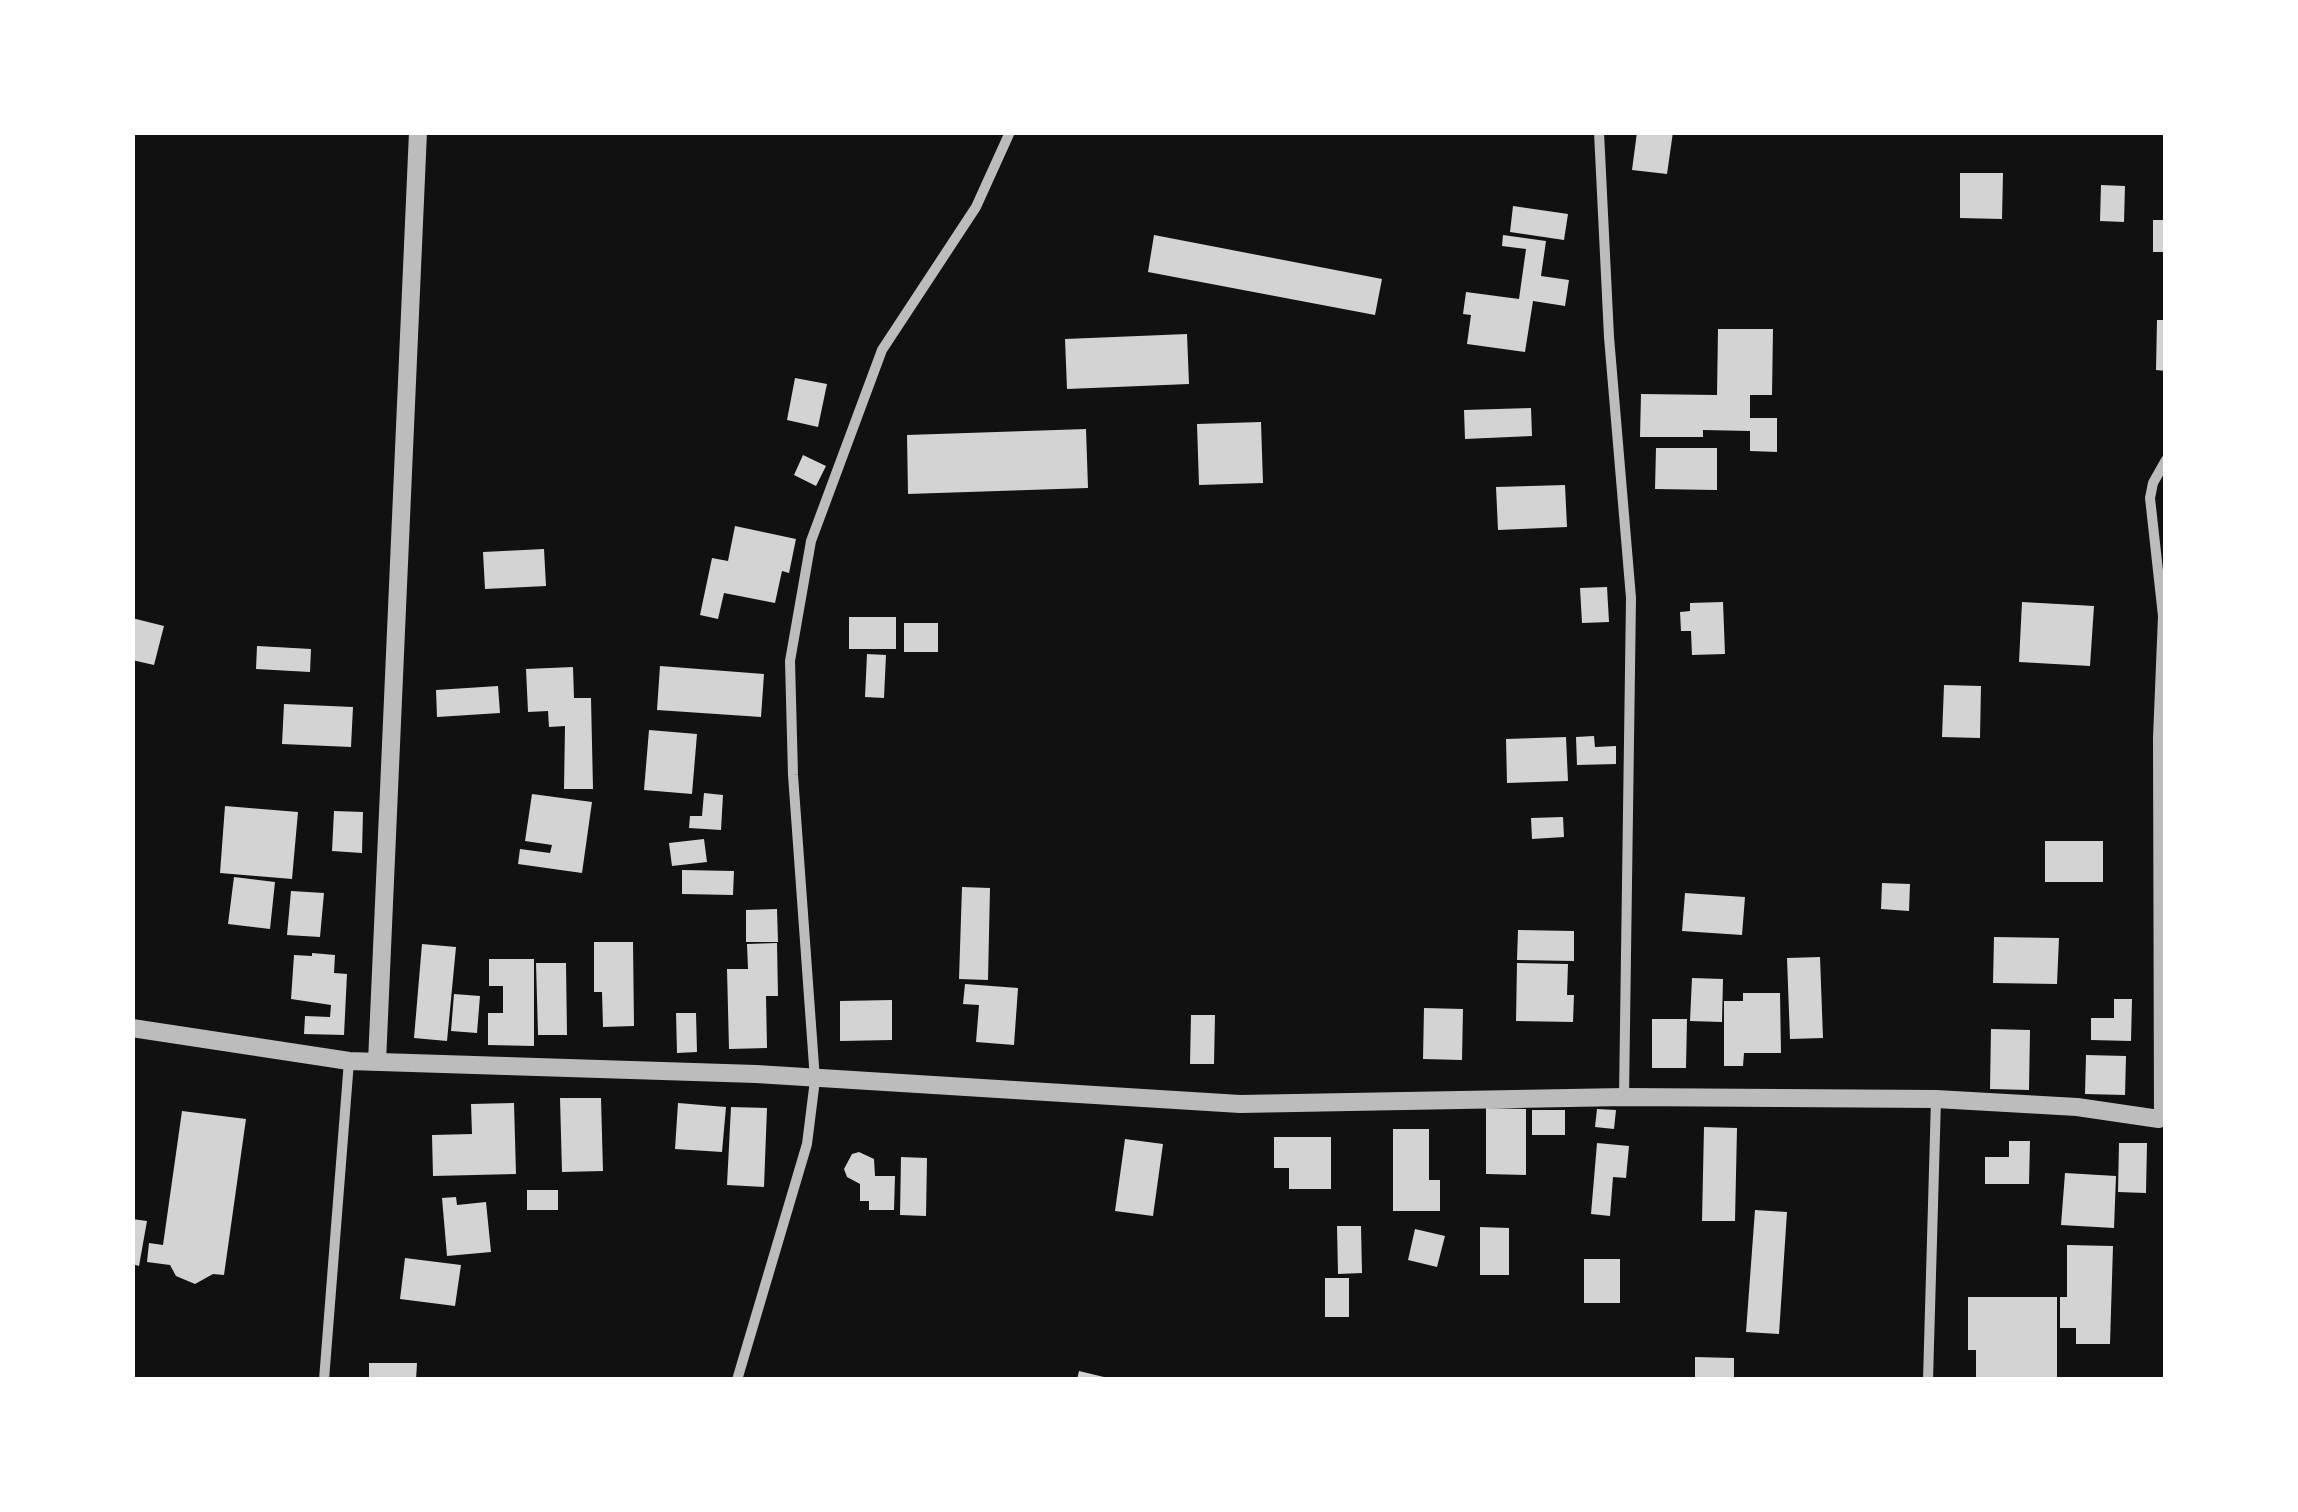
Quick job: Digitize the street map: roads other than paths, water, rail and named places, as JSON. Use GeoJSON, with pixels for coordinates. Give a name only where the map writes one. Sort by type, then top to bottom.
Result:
{"type":"FeatureCollection","features":[{"type":"Feature","properties":{"kind":"street"},"geometry":{"type":"LineString","coordinates":[[377,1062],[418,132]]}},
{"type":"Feature","properties":{"kind":"street"},"geometry":{"type":"LineString","coordinates":[[737,1380],[807,1144],[816,1080],[793,775],[790,660],[811,541],[882,350],[976,207],[1010,132]]}},
{"type":"Feature","properties":{"kind":"street"},"geometry":{"type":"LineString","coordinates":[[1599,132],[1609,337],[1631,598],[1624,1096]]}},
{"type":"Feature","properties":{"kind":"street"},"geometry":{"type":"LineString","coordinates":[[132,1028],[377,1062],[756,1074],[1240,1104],[1624,1096],[1936,1098],[2077,1107],[2162,1119],[2158,738],[2163,616],[2150,498],[2152,483],[2166,460]]}},
{"type":"Feature","properties":{"kind":"street"},"geometry":{"type":"LineString","coordinates":[[324,1380],[350,1060]]}},
{"type":"Feature","properties":{"kind":"street"},"geometry":{"type":"LineString","coordinates":[[1928,1380],[1936,1098]]}}]}
